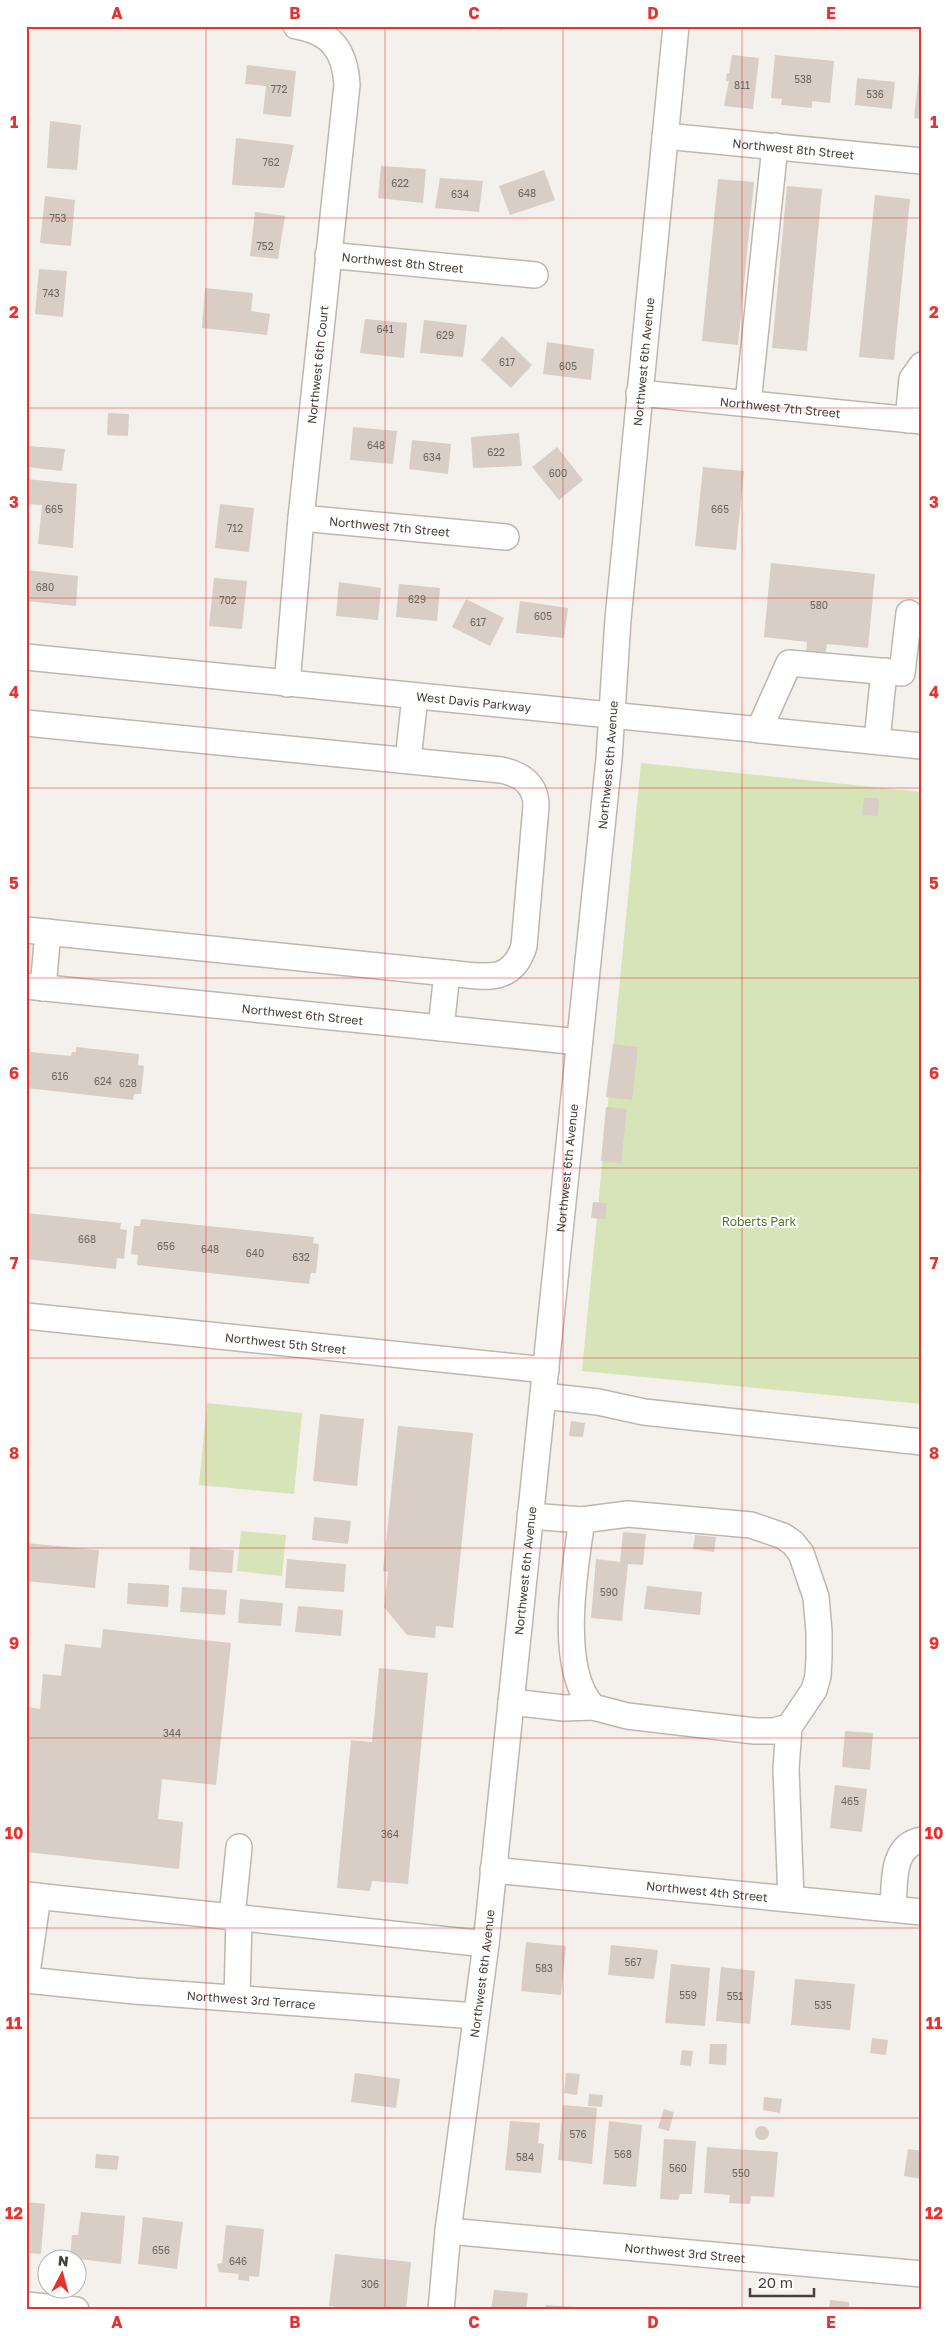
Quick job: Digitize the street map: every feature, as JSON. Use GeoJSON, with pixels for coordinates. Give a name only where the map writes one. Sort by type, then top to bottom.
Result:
{"type":"FeatureCollection","features":[{"type":"Feature","properties":{"kind":"street","name":"Northwest 6th Court"},"geometry":{"type":"LineString","coordinates":[[287,684],[301,518],[347,85],[344,64],[335,46],[322,33],[296,26]]}},
{"type":"Feature","properties":{"kind":"street","name":"Northwest 6th Avenue"},"geometry":{"type":"LineString","coordinates":[[441,2310],[448,2231],[486,1944],[609,758],[639,393],[676,26]]}},
{"type":"Feature","properties":{"kind":"street","name":"Northwest 8th Street"},"geometry":{"type":"LineString","coordinates":[[665,136],[922,161]]}},
{"type":"Feature","properties":{"kind":"street"},"geometry":{"type":"LineString","coordinates":[[748,404],[775,146]]}},
{"type":"Feature","properties":{"kind":"street","name":"Northwest 8th Street"},"geometry":{"type":"LineString","coordinates":[[328,255],[535,275]]}},
{"type":"Feature","properties":{"kind":"street"},"geometry":{"type":"LineString","coordinates":[[915,420],[912,379],[919,371]]}},
{"type":"Feature","properties":{"kind":"street","name":"Northwest 7th Street"},"geometry":{"type":"LineString","coordinates":[[639,393],[915,420]]}},
{"type":"Feature","properties":{"kind":"street","name":"Northwest 7th Street"},"geometry":{"type":"LineString","coordinates":[[301,518],[506,537]]}},
{"type":"Feature","properties":{"kind":"street"},"geometry":{"type":"LineString","coordinates":[[759,730],[789,663],[902,672],[909,613]]}},
{"type":"Feature","properties":{"kind":"street","name":"West Davis Parkway"},"geometry":{"type":"LineString","coordinates":[[26,657],[922,746]]}},
{"type":"Feature","properties":{"kind":"street"},"geometry":{"type":"LineString","coordinates":[[877,741],[884,671]]}},
{"type":"Feature","properties":{"kind":"street"},"geometry":{"type":"LineString","coordinates":[[408,760],[415,696]]}},
{"type":"Feature","properties":{"kind":"street"},"geometry":{"type":"LineString","coordinates":[[26,722],[511,772],[528,783],[536,800],[525,936],[517,964],[508,972],[491,976],[447,973],[37,931],[35,987]]}},
{"type":"Feature","properties":{"kind":"street"},"geometry":{"type":"LineString","coordinates":[[441,1028],[447,973]]}},
{"type":"Feature","properties":{"kind":"street","name":"Northwest 6th Street"},"geometry":{"type":"LineString","coordinates":[[35,987],[579,1042]]}},
{"type":"Feature","properties":{"kind":"street","name":"Northwest 5th Street"},"geometry":{"type":"LineString","coordinates":[[26,1316],[546,1370]]}},
{"type":"Feature","properties":{"kind":"street"},"geometry":{"type":"LineString","coordinates":[[543,1396],[598,1402],[644,1412],[922,1442]]}},
{"type":"Feature","properties":{"kind":"street"},"geometry":{"type":"LineString","coordinates":[[530,1516],[582,1520],[628,1514],[738,1524],[773,1531],[793,1543],[801,1553],[813,1585],[818,1611],[818,1676],[814,1690],[789,1727],[786,1768],[791,1899]]}},
{"type":"Feature","properties":{"kind":"street"},"geometry":{"type":"LineString","coordinates":[[582,1520],[571,1597],[571,1630],[577,1672],[586,1700],[592,1707]]}},
{"type":"Feature","properties":{"kind":"street"},"geometry":{"type":"LineString","coordinates":[[511,1702],[564,1708],[592,1707],[627,1716],[755,1731],[773,1731],[789,1727]]}},
{"type":"Feature","properties":{"kind":"street"},"geometry":{"type":"LineString","coordinates":[[893,1909],[899,1856],[904,1848],[911,1843],[922,1840]]}},
{"type":"Feature","properties":{"kind":"street"},"geometry":{"type":"LineString","coordinates":[[237,1998],[235,1917],[239,1847]]}},
{"type":"Feature","properties":{"kind":"street","name":"Northwest 4th Street"},"geometry":{"type":"LineString","coordinates":[[493,1870],[922,1912]]}},
{"type":"Feature","properties":{"kind":"street"},"geometry":{"type":"LineString","coordinates":[[26,1980],[32,1895],[486,1944]]}},
{"type":"Feature","properties":{"kind":"street","name":"Northwest 3rd Terrace"},"geometry":{"type":"LineString","coordinates":[[26,1980],[476,2016]]}},
{"type":"Feature","properties":{"kind":"street","name":"Northwest 3rd Street"},"geometry":{"type":"LineString","coordinates":[[448,2231],[922,2274]]}},
{"type":"Feature","properties":{"kind":"street"},"geometry":{"type":"LineString","coordinates":[[26,2305],[76,2310]]}},
{"type":"Feature","properties":{"kind":"green space","name":"Roberts Park"},"geometry":{"type":"Polygon","coordinates":[[[641,763],[922,792],[922,1404],[582,1371],[641,763]]]}},
{"type":"Feature","properties":{"kind":"green space"},"geometry":{"type":"Polygon","coordinates":[[[207,1403],[302,1413],[294,1494],[199,1485],[207,1403]]]}},
{"type":"Feature","properties":{"kind":"green space"},"geometry":{"type":"Polygon","coordinates":[[[241,1531],[286,1535],[282,1576],[237,1571],[241,1531]]]}},
{"type":"Feature","properties":{"kind":"building"},"geometry":{"type":"Polygon","coordinates":[[[498,26],[510,26],[500,31],[498,26]]]}},
{"type":"Feature","properties":{"kind":"building"},"geometry":{"type":"Polygon","coordinates":[[[732,55],[759,58],[753,109],[724,106],[729,81],[726,81],[727,73],[729,73],[732,55]]]}},
{"type":"Feature","properties":{"kind":"building"},"geometry":{"type":"Polygon","coordinates":[[[775,55],[834,61],[830,103],[812,101],[812,108],[781,105],[782,99],[771,98],[775,55]]]}},
{"type":"Feature","properties":{"kind":"building"},"geometry":{"type":"Polygon","coordinates":[[[247,65],[296,71],[291,117],[263,114],[266,86],[245,84],[247,65]]]}},
{"type":"Feature","properties":{"kind":"building"},"geometry":{"type":"Polygon","coordinates":[[[919,73],[922,74],[922,119],[914,118],[919,73]]]}},
{"type":"Feature","properties":{"kind":"building"},"geometry":{"type":"Polygon","coordinates":[[[857,78],[895,82],[892,109],[855,105],[857,78]]]}},
{"type":"Feature","properties":{"kind":"building"},"geometry":{"type":"Polygon","coordinates":[[[50,121],[81,125],[77,170],[47,168],[50,121]]]}},
{"type":"Feature","properties":{"kind":"building"},"geometry":{"type":"Polygon","coordinates":[[[236,138],[294,145],[284,188],[232,185],[236,138]]]}},
{"type":"Feature","properties":{"kind":"building"},"geometry":{"type":"Polygon","coordinates":[[[381,166],[426,169],[423,203],[378,198],[381,166]]]}},
{"type":"Feature","properties":{"kind":"building"},"geometry":{"type":"Polygon","coordinates":[[[544,170],[555,200],[510,215],[499,186],[544,170]]]}},
{"type":"Feature","properties":{"kind":"building"},"geometry":{"type":"Polygon","coordinates":[[[440,178],[483,181],[479,212],[435,208],[440,178]]]}},
{"type":"Feature","properties":{"kind":"building"},"geometry":{"type":"Polygon","coordinates":[[[718,179],[754,182],[738,345],[702,341],[718,179]]]}},
{"type":"Feature","properties":{"kind":"building"},"geometry":{"type":"Polygon","coordinates":[[[787,186],[822,189],[807,351],[772,348],[787,186]]]}},
{"type":"Feature","properties":{"kind":"building"},"geometry":{"type":"Polygon","coordinates":[[[875,195],[910,199],[894,360],[859,357],[875,195]]]}},
{"type":"Feature","properties":{"kind":"building"},"geometry":{"type":"Polygon","coordinates":[[[45,196],[75,200],[71,246],[40,243],[45,196]]]}},
{"type":"Feature","properties":{"kind":"building"},"geometry":{"type":"Polygon","coordinates":[[[255,212],[285,216],[278,259],[250,256],[255,212]]]}},
{"type":"Feature","properties":{"kind":"building"},"geometry":{"type":"Polygon","coordinates":[[[39,269],[67,271],[63,317],[35,314],[39,269]]]}},
{"type":"Feature","properties":{"kind":"building"},"geometry":{"type":"Polygon","coordinates":[[[205,288],[253,293],[251,311],[270,314],[267,335],[202,328],[205,288]]]}},
{"type":"Feature","properties":{"kind":"building"},"geometry":{"type":"Polygon","coordinates":[[[365,319],[407,323],[404,358],[360,353],[365,319]]]}},
{"type":"Feature","properties":{"kind":"building"},"geometry":{"type":"Polygon","coordinates":[[[424,320],[467,325],[463,357],[420,353],[424,320]]]}},
{"type":"Feature","properties":{"kind":"building"},"geometry":{"type":"Polygon","coordinates":[[[502,336],[532,365],[511,388],[481,360],[502,336]]]}},
{"type":"Feature","properties":{"kind":"building"},"geometry":{"type":"Polygon","coordinates":[[[547,342],[594,349],[591,380],[543,374],[547,342]]]}},
{"type":"Feature","properties":{"kind":"building"},"geometry":{"type":"Polygon","coordinates":[[[108,413],[129,414],[128,436],[107,435],[108,413]]]}},
{"type":"Feature","properties":{"kind":"building"},"geometry":{"type":"Polygon","coordinates":[[[353,427],[397,431],[393,464],[350,460],[353,427]]]}},
{"type":"Feature","properties":{"kind":"building"},"geometry":{"type":"Polygon","coordinates":[[[519,433],[522,466],[473,468],[471,437],[519,433]]]}},
{"type":"Feature","properties":{"kind":"building"},"geometry":{"type":"Polygon","coordinates":[[[412,440],[451,444],[448,474],[409,469],[412,440]]]}},
{"type":"Feature","properties":{"kind":"building"},"geometry":{"type":"Polygon","coordinates":[[[29,446],[65,449],[62,471],[27,467],[29,446]]]}},
{"type":"Feature","properties":{"kind":"building"},"geometry":{"type":"Polygon","coordinates":[[[557,447],[583,480],[559,500],[532,467],[557,447]]]}},
{"type":"Feature","properties":{"kind":"building"},"geometry":{"type":"Polygon","coordinates":[[[703,467],[744,471],[736,550],[695,546],[703,467]]]}},
{"type":"Feature","properties":{"kind":"building"},"geometry":{"type":"Polygon","coordinates":[[[26,479],[77,484],[73,548],[38,544],[42,505],[26,504],[26,479]]]}},
{"type":"Feature","properties":{"kind":"building"},"geometry":{"type":"Polygon","coordinates":[[[220,504],[254,508],[249,552],[215,548],[220,504]]]}},
{"type":"Feature","properties":{"kind":"building"},"geometry":{"type":"Polygon","coordinates":[[[771,563],[875,574],[868,648],[827,644],[825,657],[806,655],[807,642],[764,637],[771,563]]]}},
{"type":"Feature","properties":{"kind":"building"},"geometry":{"type":"Polygon","coordinates":[[[26,570],[78,576],[76,606],[26,601],[26,570]]]}},
{"type":"Feature","properties":{"kind":"building"},"geometry":{"type":"Polygon","coordinates":[[[214,578],[247,581],[242,629],[209,626],[214,578]]]}},
{"type":"Feature","properties":{"kind":"building"},"geometry":{"type":"Polygon","coordinates":[[[339,582],[381,588],[378,620],[336,616],[339,582]]]}},
{"type":"Feature","properties":{"kind":"building"},"geometry":{"type":"Polygon","coordinates":[[[399,584],[440,588],[437,621],[396,617],[399,584]]]}},
{"type":"Feature","properties":{"kind":"building"},"geometry":{"type":"Polygon","coordinates":[[[466,599],[504,618],[490,646],[452,627],[466,599]]]}},
{"type":"Feature","properties":{"kind":"building"},"geometry":{"type":"Polygon","coordinates":[[[520,601],[568,608],[564,638],[516,633],[520,601]]]}},
{"type":"Feature","properties":{"kind":"building"},"geometry":{"type":"Polygon","coordinates":[[[864,798],[879,798],[878,816],[862,815],[864,798]]]}},
{"type":"Feature","properties":{"kind":"building"},"geometry":{"type":"Polygon","coordinates":[[[613,1044],[638,1047],[632,1100],[606,1097],[613,1044]]]}},
{"type":"Feature","properties":{"kind":"building"},"geometry":{"type":"Polygon","coordinates":[[[76,1047],[139,1054],[138,1065],[144,1066],[141,1094],[134,1094],[133,1100],[26,1088],[26,1048],[30,1049],[30,1052],[71,1056],[72,1052],[76,1052],[76,1047]]]}},
{"type":"Feature","properties":{"kind":"building"},"geometry":{"type":"Polygon","coordinates":[[[606,1107],[627,1109],[621,1163],[601,1161],[606,1107]]]}},
{"type":"Feature","properties":{"kind":"building"},"geometry":{"type":"Polygon","coordinates":[[[593,1202],[607,1203],[605,1219],[591,1218],[593,1202]]]}},
{"type":"Feature","properties":{"kind":"building"},"geometry":{"type":"Polygon","coordinates":[[[26,1213],[121,1223],[120,1229],[127,1230],[124,1259],[117,1258],[116,1269],[26,1259],[26,1213]]]}},
{"type":"Feature","properties":{"kind":"building"},"geometry":{"type":"Polygon","coordinates":[[[141,1219],[314,1237],[313,1243],[319,1244],[316,1273],[311,1273],[309,1284],[137,1265],[138,1255],[131,1254],[134,1226],[140,1226],[141,1219]]]}},
{"type":"Feature","properties":{"kind":"building"},"geometry":{"type":"Polygon","coordinates":[[[320,1414],[364,1419],[357,1486],[313,1481],[320,1414]]]}},
{"type":"Feature","properties":{"kind":"building"},"geometry":{"type":"Polygon","coordinates":[[[571,1421],[585,1423],[583,1437],[569,1436],[571,1421]]]}},
{"type":"Feature","properties":{"kind":"building"},"geometry":{"type":"Polygon","coordinates":[[[398,1426],[473,1433],[453,1628],[436,1626],[435,1638],[407,1635],[384,1607],[388,1572],[383,1571],[398,1426]]]}},
{"type":"Feature","properties":{"kind":"building"},"geometry":{"type":"Polygon","coordinates":[[[314,1517],[351,1521],[348,1544],[312,1540],[314,1517]]]}},
{"type":"Feature","properties":{"kind":"building"},"geometry":{"type":"Polygon","coordinates":[[[623,1532],[646,1534],[643,1565],[628,1564],[622,1621],[591,1618],[596,1559],[620,1562],[623,1532]]]}},
{"type":"Feature","properties":{"kind":"building"},"geometry":{"type":"Polygon","coordinates":[[[695,1535],[716,1537],[714,1552],[693,1549],[695,1535]]]}},
{"type":"Feature","properties":{"kind":"building"},"geometry":{"type":"Polygon","coordinates":[[[26,1543],[99,1550],[95,1588],[26,1581],[26,1543]]]}},
{"type":"Feature","properties":{"kind":"building"},"geometry":{"type":"Polygon","coordinates":[[[190,1547],[234,1550],[232,1573],[189,1570],[190,1547]]]}},
{"type":"Feature","properties":{"kind":"building"},"geometry":{"type":"Polygon","coordinates":[[[287,1559],[346,1564],[344,1592],[285,1588],[287,1559]]]}},
{"type":"Feature","properties":{"kind":"building"},"geometry":{"type":"Polygon","coordinates":[[[128,1583],[169,1585],[168,1607],[127,1604],[128,1583]]]}},
{"type":"Feature","properties":{"kind":"building"},"geometry":{"type":"Polygon","coordinates":[[[647,1586],[702,1592],[700,1615],[644,1609],[647,1586]]]}},
{"type":"Feature","properties":{"kind":"building"},"geometry":{"type":"Polygon","coordinates":[[[182,1587],[227,1590],[225,1615],[180,1612],[182,1587]]]}},
{"type":"Feature","properties":{"kind":"building"},"geometry":{"type":"Polygon","coordinates":[[[240,1599],[283,1603],[281,1626],[238,1623],[240,1599]]]}},
{"type":"Feature","properties":{"kind":"building"},"geometry":{"type":"Polygon","coordinates":[[[298,1606],[343,1610],[341,1636],[295,1632],[298,1606]]]}},
{"type":"Feature","properties":{"kind":"building"},"geometry":{"type":"Polygon","coordinates":[[[103,1629],[231,1643],[216,1785],[162,1779],[158,1819],[183,1822],[179,1869],[26,1852],[26,1729],[28,1707],[40,1709],[43,1674],[61,1676],[65,1644],[101,1648],[103,1629]]]}},
{"type":"Feature","properties":{"kind":"building"},"geometry":{"type":"Polygon","coordinates":[[[379,1668],[428,1673],[408,1884],[372,1881],[370,1891],[337,1888],[351,1740],[372,1742],[379,1668]]]}},
{"type":"Feature","properties":{"kind":"building"},"geometry":{"type":"Polygon","coordinates":[[[845,1731],[873,1733],[870,1770],[842,1767],[845,1731]]]}},
{"type":"Feature","properties":{"kind":"building"},"geometry":{"type":"Polygon","coordinates":[[[835,1785],[867,1789],[862,1832],[830,1828],[835,1785]]]}},
{"type":"Feature","properties":{"kind":"building"},"geometry":{"type":"Polygon","coordinates":[[[526,1942],[566,1946],[561,1995],[521,1991],[526,1942]]]}},
{"type":"Feature","properties":{"kind":"building"},"geometry":{"type":"Polygon","coordinates":[[[611,1945],[658,1950],[654,1979],[608,1975],[611,1945]]]}},
{"type":"Feature","properties":{"kind":"building"},"geometry":{"type":"Polygon","coordinates":[[[671,1964],[710,1968],[705,2026],[665,2023],[671,1964]]]}},
{"type":"Feature","properties":{"kind":"building"},"geometry":{"type":"Polygon","coordinates":[[[721,1967],[755,1971],[750,2024],[716,2021],[721,1967]]]}},
{"type":"Feature","properties":{"kind":"building"},"geometry":{"type":"Polygon","coordinates":[[[795,1979],[855,1984],[850,2030],[791,2025],[795,1979]]]}},
{"type":"Feature","properties":{"kind":"building"},"geometry":{"type":"Polygon","coordinates":[[[872,2038],[888,2040],[886,2055],[870,2053],[872,2038]]]}},
{"type":"Feature","properties":{"kind":"building"},"geometry":{"type":"Polygon","coordinates":[[[710,2044],[727,2044],[726,2065],[709,2064],[710,2044]]]}},
{"type":"Feature","properties":{"kind":"building"},"geometry":{"type":"Polygon","coordinates":[[[682,2050],[693,2051],[691,2066],[680,2065],[682,2050]]]}},
{"type":"Feature","properties":{"kind":"building"},"geometry":{"type":"Polygon","coordinates":[[[355,2073],[400,2079],[396,2108],[351,2102],[355,2073]]]}},
{"type":"Feature","properties":{"kind":"building"},"geometry":{"type":"Polygon","coordinates":[[[566,2073],[580,2074],[577,2095],[564,2093],[566,2073]]]}},
{"type":"Feature","properties":{"kind":"building"},"geometry":{"type":"Polygon","coordinates":[[[589,2094],[603,2095],[602,2107],[588,2106],[589,2094]]]}},
{"type":"Feature","properties":{"kind":"building"},"geometry":{"type":"Polygon","coordinates":[[[764,2097],[782,2099],[780,2113],[763,2110],[764,2097]]]}},
{"type":"Feature","properties":{"kind":"building"},"geometry":{"type":"Polygon","coordinates":[[[563,2105],[597,2108],[592,2164],[558,2160],[563,2105]]]}},
{"type":"Feature","properties":{"kind":"building"},"geometry":{"type":"Polygon","coordinates":[[[664,2109],[674,2112],[669,2131],[658,2128],[664,2109]]]}},
{"type":"Feature","properties":{"kind":"building"},"geometry":{"type":"Polygon","coordinates":[[[510,2121],[540,2123],[538,2143],[544,2144],[541,2173],[505,2170],[510,2121]]]}},
{"type":"Feature","properties":{"kind":"building"},"geometry":{"type":"Polygon","coordinates":[[[609,2121],[642,2125],[636,2187],[603,2184],[609,2121]]]}},
{"type":"Feature","properties":{"kind":"building"},"geometry":{"type":"Polygon","coordinates":[[[762,2126],[767,2128],[769,2133],[767,2138],[762,2140],[757,2138],[755,2133],[757,2128],[762,2126]]]}},
{"type":"Feature","properties":{"kind":"building"},"geometry":{"type":"Polygon","coordinates":[[[664,2139],[696,2141],[692,2194],[680,2194],[678,2200],[660,2199],[664,2139]]]}},
{"type":"Feature","properties":{"kind":"building"},"geometry":{"type":"Polygon","coordinates":[[[707,2147],[778,2152],[774,2197],[751,2196],[750,2204],[729,2203],[730,2195],[704,2193],[707,2147]]]}},
{"type":"Feature","properties":{"kind":"building"},"geometry":{"type":"Polygon","coordinates":[[[908,2149],[922,2151],[922,2179],[904,2176],[908,2149]]]}},
{"type":"Feature","properties":{"kind":"building"},"geometry":{"type":"Polygon","coordinates":[[[96,2154],[119,2156],[117,2170],[95,2168],[96,2154]]]}},
{"type":"Feature","properties":{"kind":"building"},"geometry":{"type":"Polygon","coordinates":[[[26,2202],[45,2204],[41,2248],[38,2248],[38,2254],[26,2253],[26,2202]]]}},
{"type":"Feature","properties":{"kind":"building"},"geometry":{"type":"Polygon","coordinates":[[[81,2212],[125,2216],[121,2264],[88,2260],[88,2248],[71,2248],[72,2235],[78,2235],[81,2212]]]}},
{"type":"Feature","properties":{"kind":"building"},"geometry":{"type":"Polygon","coordinates":[[[143,2217],[183,2222],[177,2269],[138,2264],[143,2217]]]}},
{"type":"Feature","properties":{"kind":"building"},"geometry":{"type":"Polygon","coordinates":[[[226,2225],[264,2229],[259,2277],[249,2276],[249,2281],[238,2280],[239,2274],[219,2272],[217,2264],[222,2263],[226,2225]]]}},
{"type":"Feature","properties":{"kind":"building"},"geometry":{"type":"Polygon","coordinates":[[[335,2254],[411,2262],[406,2310],[369,2310],[329,2306],[335,2254]]]}},
{"type":"Feature","properties":{"kind":"building"},"geometry":{"type":"Polygon","coordinates":[[[494,2290],[528,2293],[526,2310],[491,2310],[494,2290]]]}},
{"type":"Feature","properties":{"kind":"building"},"geometry":{"type":"Polygon","coordinates":[[[830,2300],[849,2302],[849,2310],[829,2310],[830,2300]]]}},
{"type":"Feature","properties":{"kind":"building"},"geometry":{"type":"Polygon","coordinates":[[[546,2305],[574,2307],[574,2310],[545,2310],[546,2305]]]}}]}
